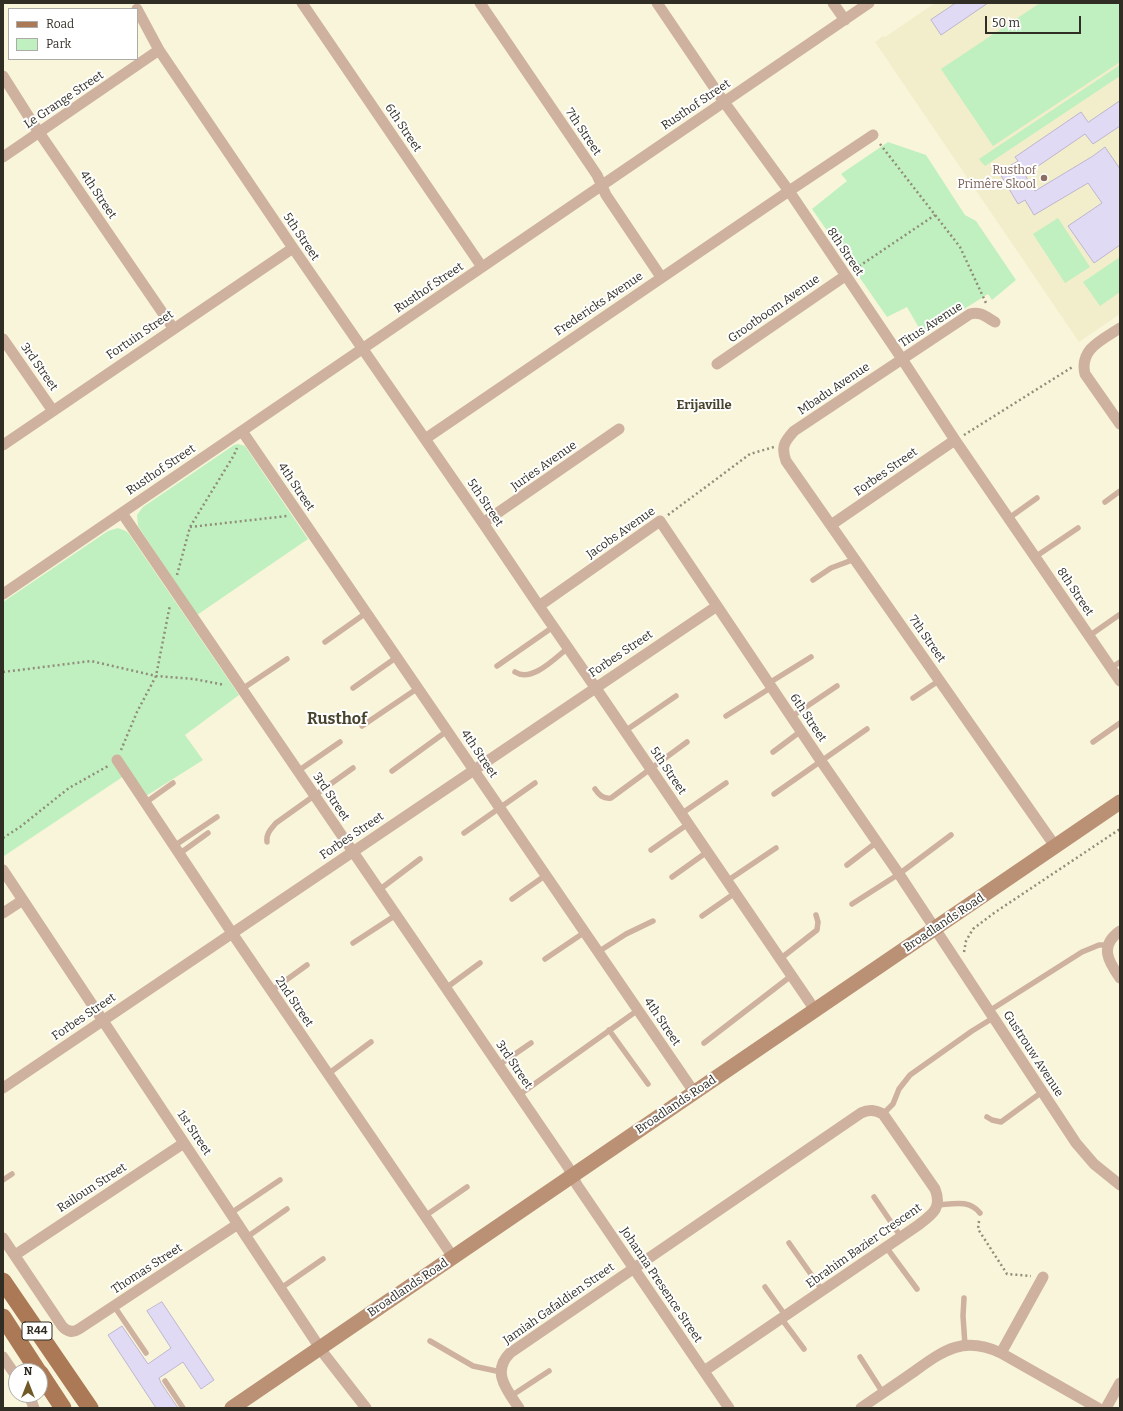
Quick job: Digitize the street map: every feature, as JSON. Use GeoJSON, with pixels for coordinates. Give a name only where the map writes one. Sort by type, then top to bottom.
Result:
{"type":"FeatureCollection","features":[{"type":"Feature","properties":{"kind":"main road","name":"Broadlands Road"},"geometry":{"type":"LineString","coordinates":[[232,1408],[1120,802]]}},
{"type":"Feature","properties":{"kind":"main road","name":"R44"},"geometry":{"type":"LineString","coordinates":[[3,1281],[90,1408]]}},
{"type":"Feature","properties":{"kind":"main road","name":"R44"},"geometry":{"type":"LineString","coordinates":[[3,1317],[33,1363]]}},
{"type":"Feature","properties":{"kind":"main road","name":"R44"},"geometry":{"type":"LineString","coordinates":[[48,1386],[63,1408]]}},
{"type":"Feature","properties":{"kind":"street","name":"6th Street"},"geometry":{"type":"LineString","coordinates":[[302,3],[482,267]]}},
{"type":"Feature","properties":{"kind":"street","name":"7th Street"},"geometry":{"type":"LineString","coordinates":[[480,3],[597,175],[606,195],[661,278]]}},
{"type":"Feature","properties":{"kind":"street","name":"8th Street"},"geometry":{"type":"LineString","coordinates":[[657,3],[724,102],[789,191],[1089,636],[1115,665],[1120,681]]}},
{"type":"Feature","properties":{"kind":"street"},"geometry":{"type":"LineString","coordinates":[[834,3],[845,20]]}},
{"type":"Feature","properties":{"kind":"street","name":"Rusthof Street"},"geometry":{"type":"LineString","coordinates":[[3,594],[869,3]]}},
{"type":"Feature","properties":{"kind":"street","name":"5th Street"},"geometry":{"type":"LineString","coordinates":[[138,11],[159,50],[293,248],[425,438],[538,606],[625,730],[815,1010]]}},
{"type":"Feature","properties":{"kind":"street","name":"Le Grange Street"},"geometry":{"type":"LineString","coordinates":[[3,157],[159,50]]}},
{"type":"Feature","properties":{"kind":"street","name":"4th Street"},"geometry":{"type":"LineString","coordinates":[[3,76],[39,132],[173,328]]}},
{"type":"Feature","properties":{"kind":"street","name":"Fredericks Avenue"},"geometry":{"type":"LineString","coordinates":[[425,438],[789,191],[873,136]]}},
{"type":"Feature","properties":{"kind":"street","name":"Fortuin Street"},"geometry":{"type":"LineString","coordinates":[[3,445],[173,328],[293,248]]}},
{"type":"Feature","properties":{"kind":"street","name":"Grootboom Avenue"},"geometry":{"type":"LineString","coordinates":[[717,364],[845,276]]}},
{"type":"Feature","properties":{"kind":"street","name":"Titus Avenue"},"geometry":{"type":"LineString","coordinates":[[902,359],[970,314],[979,313],[995,322]]}},
{"type":"Feature","properties":{"kind":"street"},"geometry":{"type":"LineString","coordinates":[[1120,328],[1090,350],[1084,360],[1085,374],[1120,424]]}},
{"type":"Feature","properties":{"kind":"street","name":"3rd Street"},"geometry":{"type":"LineString","coordinates":[[3,339],[53,411]]}},
{"type":"Feature","properties":{"kind":"street","name":"Mbadu Avenue"},"geometry":{"type":"LineString","coordinates":[[784,445],[787,438],[794,431],[902,359]]}},
{"type":"Feature","properties":{"kind":"street","name":"Juries Avenue"},"geometry":{"type":"LineString","coordinates":[[483,524],[619,429]]}},
{"type":"Feature","properties":{"kind":"street","name":"4th Street"},"geometry":{"type":"LineString","coordinates":[[242,431],[694,1092]]}},
{"type":"Feature","properties":{"kind":"street","name":"Forbes Street"},"geometry":{"type":"LineString","coordinates":[[832,525],[956,440]]}},
{"type":"Feature","properties":{"kind":"street","name":"7th Street"},"geometry":{"type":"LineString","coordinates":[[784,445],[783,452],[786,461],[1055,846]]}},
{"type":"Feature","properties":{"kind":"street","name":"3rd Street"},"geometry":{"type":"LineString","coordinates":[[122,513],[568,1167],[572,1176]]}},
{"type":"Feature","properties":{"kind":"street","name":"6th Street"},"geometry":{"type":"LineString","coordinates":[[660,521],[821,761],[899,874],[934,929]]}},
{"type":"Feature","properties":{"kind":"street","name":"Jacobs Avenue"},"geometry":{"type":"LineString","coordinates":[[538,606],[660,521]]}},
{"type":"Feature","properties":{"kind":"street","name":"Forbes Street"},"geometry":{"type":"LineString","coordinates":[[3,1088],[473,769],[717,606]]}},
{"type":"Feature","properties":{"kind":"street","name":"2nd Street"},"geometry":{"type":"LineString","coordinates":[[117,760],[232,934],[453,1257]]}},
{"type":"Feature","properties":{"kind":"street","name":"1st Street"},"geometry":{"type":"LineString","coordinates":[[3,870],[320,1348],[366,1408]]}},
{"type":"Feature","properties":{"kind":"street"},"geometry":{"type":"LineString","coordinates":[[3,913],[22,900]]}},
{"type":"Feature","properties":{"kind":"street","name":"Gustrouw Avenue"},"geometry":{"type":"LineString","coordinates":[[934,929],[1076,1143],[1084,1154],[1104,1174],[1120,1185]]}},
{"type":"Feature","properties":{"kind":"street"},"geometry":{"type":"LineString","coordinates":[[1120,931],[1115,934],[1109,945],[1107,953],[1109,962],[1120,978]]}},
{"type":"Feature","properties":{"kind":"street"},"geometry":{"type":"LineString","coordinates":[[634,1268],[861,1113],[873,1110],[883,1114]]}},
{"type":"Feature","properties":{"kind":"street","name":"Ebrahim Bazier Crescent"},"geometry":{"type":"LineString","coordinates":[[704,1371],[933,1214],[937,1205],[937,1194],[935,1189],[883,1114]]}},
{"type":"Feature","properties":{"kind":"street","name":"Railoun Street"},"geometry":{"type":"LineString","coordinates":[[14,1255],[184,1143]]}},
{"type":"Feature","properties":{"kind":"street","name":"Johanna Presence Street"},"geometry":{"type":"LineString","coordinates":[[572,1176],[729,1408]]}},
{"type":"Feature","properties":{"kind":"street","name":"Thomas Street"},"geometry":{"type":"LineString","coordinates":[[14,1255],[62,1326],[69,1332],[76,1331],[238,1224]]}},
{"type":"Feature","properties":{"kind":"street"},"geometry":{"type":"LineString","coordinates":[[3,1238],[14,1255]]}},
{"type":"Feature","properties":{"kind":"street","name":"Jamiah Gafaldien Street"},"geometry":{"type":"LineString","coordinates":[[501,1372],[503,1361],[510,1353],[634,1268]]}},
{"type":"Feature","properties":{"kind":"street"},"geometry":{"type":"LineString","coordinates":[[1001,1353],[1043,1277]]}},
{"type":"Feature","properties":{"kind":"street"},"geometry":{"type":"LineString","coordinates":[[861,1408],[942,1352],[957,1346],[965,1345],[984,1346],[1001,1353],[1098,1408]]}},
{"type":"Feature","properties":{"kind":"street"},"geometry":{"type":"LineString","coordinates":[[501,1372],[502,1381],[519,1408]]}},
{"type":"Feature","properties":{"kind":"street"},"geometry":{"type":"LineString","coordinates":[[1106,1408],[1120,1383]]}},
{"type":"Feature","properties":{"kind":"lane"},"geometry":{"type":"LineString","coordinates":[[1105,502],[1120,491]]}},
{"type":"Feature","properties":{"kind":"lane"},"geometry":{"type":"LineString","coordinates":[[1009,518],[1037,498]]}},
{"type":"Feature","properties":{"kind":"lane"},"geometry":{"type":"LineString","coordinates":[[1035,557],[1078,528]]}},
{"type":"Feature","properties":{"kind":"lane"},"geometry":{"type":"LineString","coordinates":[[813,580],[832,568],[855,558]]}},
{"type":"Feature","properties":{"kind":"lane"},"geometry":{"type":"LineString","coordinates":[[325,642],[366,613]]}},
{"type":"Feature","properties":{"kind":"lane"},"geometry":{"type":"LineString","coordinates":[[1089,636],[1120,615]]}},
{"type":"Feature","properties":{"kind":"lane"},"geometry":{"type":"LineString","coordinates":[[497,666],[553,627]]}},
{"type":"Feature","properties":{"kind":"lane"},"geometry":{"type":"LineString","coordinates":[[515,672],[525,675],[533,674],[568,648]]}},
{"type":"Feature","properties":{"kind":"lane"},"geometry":{"type":"LineString","coordinates":[[353,688],[397,657]]}},
{"type":"Feature","properties":{"kind":"lane"},"geometry":{"type":"LineString","coordinates":[[726,716],[811,657]]}},
{"type":"Feature","properties":{"kind":"lane"},"geometry":{"type":"LineString","coordinates":[[242,689],[287,659]]}},
{"type":"Feature","properties":{"kind":"lane"},"geometry":{"type":"LineString","coordinates":[[913,698],[940,680]]}},
{"type":"Feature","properties":{"kind":"lane"},"geometry":{"type":"LineString","coordinates":[[792,717],[837,686]]}},
{"type":"Feature","properties":{"kind":"lane"},"geometry":{"type":"LineString","coordinates":[[362,726],[418,688]]}},
{"type":"Feature","properties":{"kind":"lane"},"geometry":{"type":"LineString","coordinates":[[625,730],[676,696]]}},
{"type":"Feature","properties":{"kind":"lane"},"geometry":{"type":"LineString","coordinates":[[1094,742],[1120,723]]}},
{"type":"Feature","properties":{"kind":"lane"},"geometry":{"type":"LineString","coordinates":[[774,794],[867,729]]}},
{"type":"Feature","properties":{"kind":"lane"},"geometry":{"type":"LineString","coordinates":[[392,770],[447,731]]}},
{"type":"Feature","properties":{"kind":"lane"},"geometry":{"type":"LineString","coordinates":[[773,752],[801,731]]}},
{"type":"Feature","properties":{"kind":"lane"},"geometry":{"type":"LineString","coordinates":[[298,771],[340,742]]}},
{"type":"Feature","properties":{"kind":"lane"},"geometry":{"type":"LineString","coordinates":[[595,789],[603,798],[611,798],[687,742]]}},
{"type":"Feature","properties":{"kind":"lane"},"geometry":{"type":"LineString","coordinates":[[267,842],[267,835],[276,823],[353,768]]}},
{"type":"Feature","properties":{"kind":"lane"},"geometry":{"type":"LineString","coordinates":[[145,803],[173,783]]}},
{"type":"Feature","properties":{"kind":"lane"},"geometry":{"type":"LineString","coordinates":[[464,833],[535,783]]}},
{"type":"Feature","properties":{"kind":"lane"},"geometry":{"type":"LineString","coordinates":[[681,814],[726,783]]}},
{"type":"Feature","properties":{"kind":"lane"},"geometry":{"type":"LineString","coordinates":[[176,850],[217,817]]}},
{"type":"Feature","properties":{"kind":"lane"},"geometry":{"type":"LineString","coordinates":[[651,850],[688,824]]}},
{"type":"Feature","properties":{"kind":"lane"},"geometry":{"type":"LineString","coordinates":[[176,850],[208,833]]}},
{"type":"Feature","properties":{"kind":"lane"},"geometry":{"type":"LineString","coordinates":[[852,904],[899,874],[951,835]]}},
{"type":"Feature","properties":{"kind":"lane"},"geometry":{"type":"LineString","coordinates":[[847,865],[877,842]]}},
{"type":"Feature","properties":{"kind":"lane"},"geometry":{"type":"LineString","coordinates":[[727,881],[776,848]]}},
{"type":"Feature","properties":{"kind":"lane"},"geometry":{"type":"LineString","coordinates":[[672,877],[707,852]]}},
{"type":"Feature","properties":{"kind":"lane"},"geometry":{"type":"LineString","coordinates":[[379,890],[420,860]]}},
{"type":"Feature","properties":{"kind":"lane"},"geometry":{"type":"LineString","coordinates":[[512,899],[546,875]]}},
{"type":"Feature","properties":{"kind":"lane"},"geometry":{"type":"LineString","coordinates":[[702,916],[735,894]]}},
{"type":"Feature","properties":{"kind":"lane"},"geometry":{"type":"LineString","coordinates":[[353,943],[396,915]]}},
{"type":"Feature","properties":{"kind":"lane"},"geometry":{"type":"LineString","coordinates":[[780,959],[816,930],[818,922],[816,915]]}},
{"type":"Feature","properties":{"kind":"lane"},"geometry":{"type":"LineString","coordinates":[[598,952],[626,934],[653,921]]}},
{"type":"Feature","properties":{"kind":"lane"},"geometry":{"type":"LineString","coordinates":[[545,959],[585,932]]}},
{"type":"Feature","properties":{"kind":"lane"},"geometry":{"type":"LineString","coordinates":[[883,1114],[893,1104],[899,1089],[910,1075],[972,1031],[991,1015],[1082,952],[1099,945],[1109,945]]}},
{"type":"Feature","properties":{"kind":"lane"},"geometry":{"type":"LineString","coordinates":[[446,988],[480,963]]}},
{"type":"Feature","properties":{"kind":"lane"},"geometry":{"type":"LineString","coordinates":[[271,991],[307,965]]}},
{"type":"Feature","properties":{"kind":"lane"},"geometry":{"type":"LineString","coordinates":[[704,1043],[792,976]]}},
{"type":"Feature","properties":{"kind":"lane"},"geometry":{"type":"LineString","coordinates":[[519,1095],[638,1010]]}},
{"type":"Feature","properties":{"kind":"lane"},"geometry":{"type":"LineString","coordinates":[[609,1030],[648,1084]]}},
{"type":"Feature","properties":{"kind":"lane"},"geometry":{"type":"LineString","coordinates":[[328,1074],[371,1042]]}},
{"type":"Feature","properties":{"kind":"lane"},"geometry":{"type":"LineString","coordinates":[[498,1066],[531,1043]]}},
{"type":"Feature","properties":{"kind":"lane"},"geometry":{"type":"LineString","coordinates":[[987,1117],[1001,1122],[1042,1092]]}},
{"type":"Feature","properties":{"kind":"lane"},"geometry":{"type":"LineString","coordinates":[[3,1180],[12,1174]]}},
{"type":"Feature","properties":{"kind":"lane"},"geometry":{"type":"LineString","coordinates":[[231,1214],[280,1180]]}},
{"type":"Feature","properties":{"kind":"lane"},"geometry":{"type":"LineString","coordinates":[[425,1216],[467,1187]]}},
{"type":"Feature","properties":{"kind":"lane"},"geometry":{"type":"LineString","coordinates":[[874,1197],[901,1237]]}},
{"type":"Feature","properties":{"kind":"lane"},"geometry":{"type":"LineString","coordinates":[[937,1205],[959,1203],[969,1204],[976,1208],[980,1213]]}},
{"type":"Feature","properties":{"kind":"lane"},"geometry":{"type":"LineString","coordinates":[[247,1237],[287,1209]]}},
{"type":"Feature","properties":{"kind":"lane"},"geometry":{"type":"LineString","coordinates":[[789,1243],[822,1290]]}},
{"type":"Feature","properties":{"kind":"lane"},"geometry":{"type":"LineString","coordinates":[[886,1247],[917,1289]]}},
{"type":"Feature","properties":{"kind":"lane"},"geometry":{"type":"LineString","coordinates":[[281,1288],[323,1259]]}},
{"type":"Feature","properties":{"kind":"lane"},"geometry":{"type":"LineString","coordinates":[[765,1287],[804,1349]]}},
{"type":"Feature","properties":{"kind":"lane"},"geometry":{"type":"LineString","coordinates":[[964,1298],[963,1316],[965,1345]]}},
{"type":"Feature","properties":{"kind":"lane"},"geometry":{"type":"LineString","coordinates":[[114,1306],[146,1353]]}},
{"type":"Feature","properties":{"kind":"lane"},"geometry":{"type":"LineString","coordinates":[[430,1341],[473,1366],[501,1372]]}},
{"type":"Feature","properties":{"kind":"lane"},"geometry":{"type":"LineString","coordinates":[[860,1357],[882,1393]]}},
{"type":"Feature","properties":{"kind":"lane"},"geometry":{"type":"LineString","coordinates":[[511,1396],[549,1371]]}},
{"type":"Feature","properties":{"kind":"lane"},"geometry":{"type":"LineString","coordinates":[[165,1381],[184,1408]]}},
{"type":"Feature","properties":{"kind":"path"},"geometry":{"type":"LineString","coordinates":[[873,136],[960,247],[995,322]]}},
{"type":"Feature","properties":{"kind":"path"},"geometry":{"type":"LineString","coordinates":[[845,276],[935,215]]}},
{"type":"Feature","properties":{"kind":"path"},"geometry":{"type":"LineString","coordinates":[[956,440],[1084,360]]}},
{"type":"Feature","properties":{"kind":"path","name":"Jacobs Avenue"},"geometry":{"type":"LineString","coordinates":[[660,521],[750,454],[784,445]]}},
{"type":"Feature","properties":{"kind":"path"},"geometry":{"type":"LineString","coordinates":[[190,527],[300,515]]}},
{"type":"Feature","properties":{"kind":"path"},"geometry":{"type":"LineString","coordinates":[[3,672],[91,661],[156,676],[194,678],[242,689]]}},
{"type":"Feature","properties":{"kind":"path"},"geometry":{"type":"LineString","coordinates":[[3,838],[20,827],[69,788],[117,760]]}},
{"type":"Feature","properties":{"kind":"path"},"geometry":{"type":"LineString","coordinates":[[960,968],[966,941],[973,929],[994,912],[1120,829]]}},
{"type":"Feature","properties":{"kind":"path"},"geometry":{"type":"LineString","coordinates":[[980,1213],[978,1229],[1007,1274],[1043,1277]]}},
{"type":"Feature","properties":{"kind":"shaded area","name":"Rusthof Primêre Skool"},"geometry":{"type":"Polygon","coordinates":[[[935,3],[1120,3],[1120,314],[1079,342],[875,42],[883,36],[885,37],[935,3]]]}},
{"type":"Feature","properties":{"kind":"green space"},"geometry":{"type":"Polygon","coordinates":[[[1040,3],[1120,3],[1120,62],[993,146],[941,69],[1040,3]]]}},
{"type":"Feature","properties":{"kind":"green space"},"geometry":{"type":"Polygon","coordinates":[[[1120,65],[1120,76],[985,166],[979,159],[1120,65]]]}},
{"type":"Feature","properties":{"kind":"green space"},"geometry":{"type":"Polygon","coordinates":[[[888,142],[926,155],[965,215],[976,221],[1016,280],[992,300],[988,294],[923,335],[907,307],[887,317],[812,209],[847,181],[841,174],[888,142]]]}},
{"type":"Feature","properties":{"kind":"green space"},"geometry":{"type":"Polygon","coordinates":[[[1058,218],[1090,267],[1065,283],[1033,234],[1058,218]]]}},
{"type":"Feature","properties":{"kind":"green space"},"geometry":{"type":"Polygon","coordinates":[[[1120,257],[1120,292],[1100,306],[1083,282],[1120,257]]]}},
{"type":"Feature","properties":{"kind":"green space"},"geometry":{"type":"Polygon","coordinates":[[[238,444],[245,446],[308,539],[197,615],[138,526],[137,515],[143,507],[234,445],[238,444]]]}},
{"type":"Feature","properties":{"kind":"green space"},"geometry":{"type":"Polygon","coordinates":[[[118,528],[129,534],[239,695],[185,735],[203,760],[146,796],[130,772],[4,856],[3,602],[108,531],[118,528]]]}},
{"type":"Feature","properties":{"kind":"building"},"geometry":{"type":"Polygon","coordinates":[[[956,3],[988,3],[941,35],[931,20],[956,3]]]}},
{"type":"Feature","properties":{"kind":"building"},"geometry":{"type":"Polygon","coordinates":[[[1120,101],[1120,126],[1093,144],[1085,134],[1025,175],[1035,191],[1093,156],[1105,147],[1120,169],[1120,245],[1094,263],[1068,226],[1102,203],[1088,183],[1034,215],[1025,200],[1018,204],[999,172],[1018,161],[1015,157],[1081,112],[1088,122],[1120,101]]]}},
{"type":"Feature","properties":{"kind":"building"},"geometry":{"type":"Polygon","coordinates":[[[162,1302],[214,1380],[201,1389],[183,1362],[159,1378],[178,1408],[156,1408],[108,1335],[122,1326],[148,1364],[171,1348],[147,1311],[162,1302]]]}},
{"type":"Feature","properties":{"kind":"place","name":"Rusthof Primêre Skool"},"geometry":{"type":"Point","coordinates":[1044,178]}},
{"type":"Feature","properties":{"kind":"district","name":"Erijaville"},"geometry":{"type":"Point","coordinates":[704,405]}},
{"type":"Feature","properties":{"kind":"district","name":"Rusthof"},"geometry":{"type":"Point","coordinates":[337,720]}}]}
